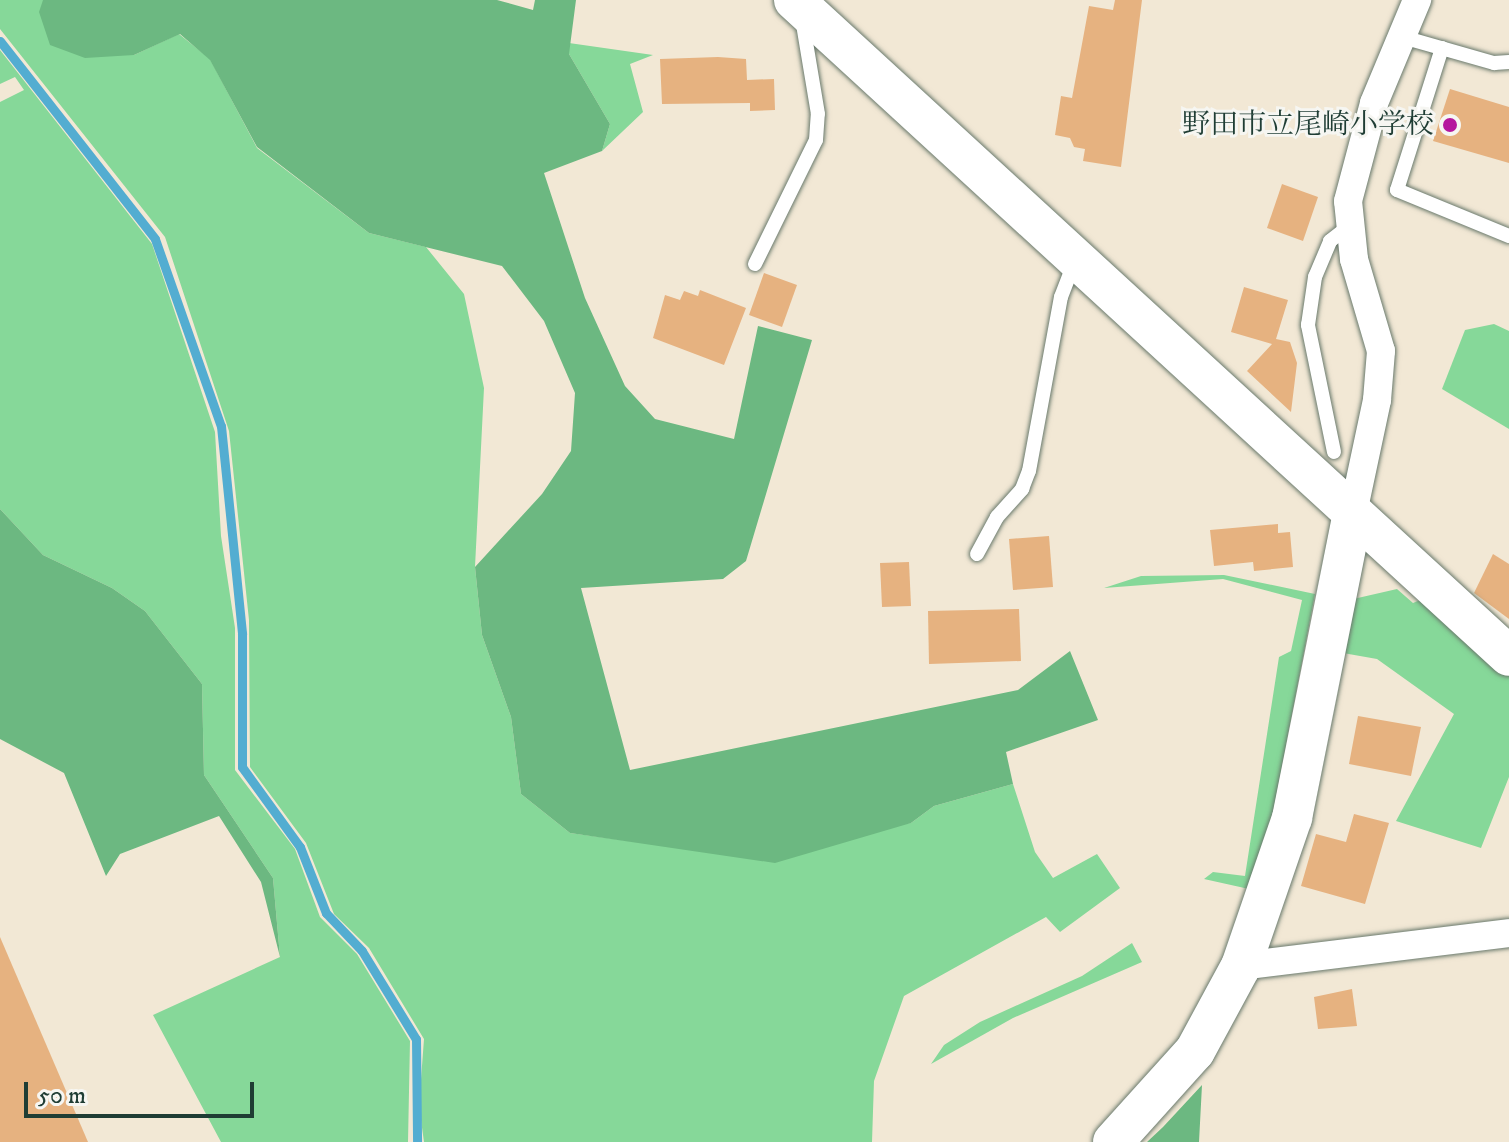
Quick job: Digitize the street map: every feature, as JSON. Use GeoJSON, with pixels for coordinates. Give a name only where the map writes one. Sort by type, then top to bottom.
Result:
{"type":"FeatureCollection","features":[{"type":"Feature","properties":{"kind":"street"},"geometry":{"type":"LineString","coordinates":[[1113,1142],[1195,1051],[1241,966],[1292,818],[1377,400],[1381,351],[1349,226],[1353,170],[1399,36],[1417,0]]}},
{"type":"Feature","properties":{"kind":"street"},"geometry":{"type":"LineString","coordinates":[[797,3],[1509,656]]}},
{"type":"Feature","properties":{"kind":"street"},"geometry":{"type":"LineString","coordinates":[[1241,966],[1509,933]]}},
{"type":"Feature","properties":{"kind":"lane"},"geometry":{"type":"LineString","coordinates":[[755,264],[816,140],[818,114],[797,3]]}},
{"type":"Feature","properties":{"kind":"lane"},"geometry":{"type":"LineString","coordinates":[[1399,36],[1494,63],[1509,62]]}},
{"type":"Feature","properties":{"kind":"lane"},"geometry":{"type":"LineString","coordinates":[[1442,48],[1397,190],[1509,236]]}},
{"type":"Feature","properties":{"kind":"lane"},"geometry":{"type":"LineString","coordinates":[[1334,452],[1308,325],[1315,277],[1330,241],[1349,226]]}},
{"type":"Feature","properties":{"kind":"lane"},"geometry":{"type":"LineString","coordinates":[[977,554],[997,517],[1022,489],[1029,471],[1061,297],[1075,259]]}},
{"type":"Feature","properties":{"kind":"green space"},"geometry":{"type":"Polygon","coordinates":[[[0,0],[48,0],[134,55],[179,34],[210,59],[257,148],[369,233],[426,247],[464,294],[484,388],[475,567],[482,635],[511,717],[521,794],[570,833],[659,845],[911,823],[934,806],[1013,784],[1035,852],[1053,878],[1097,854],[1120,888],[1060,932],[1046,917],[904,996],[874,1081],[872,1142],[424,1142],[419,1106],[424,1039],[369,948],[334,914],[306,843],[250,767],[249,620],[229,431],[165,237],[0,29],[0,0]]]}},
{"type":"Feature","properties":{"kind":"green space"},"geometry":{"type":"Polygon","coordinates":[[[43,0],[497,0],[533,10],[535,0],[576,0],[569,54],[610,124],[602,151],[544,173],[585,298],[625,386],[655,419],[734,439],[758,326],[812,340],[746,561],[723,579],[581,588],[630,770],[1018,690],[1070,651],[1098,720],[1006,752],[1013,784],[934,806],[911,823],[775,863],[570,833],[521,794],[511,717],[482,635],[475,567],[542,494],[571,451],[575,393],[544,321],[502,266],[369,233],[257,147],[210,60],[180,34],[134,55],[85,58],[50,45],[39,12],[43,0]]]}},
{"type":"Feature","properties":{"kind":"green space"},"geometry":{"type":"Polygon","coordinates":[[[569,43],[653,55],[630,64],[643,112],[602,151],[610,124],[569,54],[569,43]]]}},
{"type":"Feature","properties":{"kind":"green space"},"geometry":{"type":"Polygon","coordinates":[[[0,50],[152,244],[215,432],[221,536],[235,628],[235,770],[295,849],[320,917],[357,954],[410,1041],[408,1142],[221,1142],[153,1015],[280,957],[273,878],[204,775],[202,684],[145,611],[112,588],[43,555],[0,509],[0,102],[24,90],[15,77],[0,84],[0,50]]]}},
{"type":"Feature","properties":{"kind":"green space"},"geometry":{"type":"Polygon","coordinates":[[[1494,324],[1509,331],[1509,429],[1442,389],[1465,330],[1494,324]]]}},
{"type":"Feature","properties":{"kind":"green space"},"geometry":{"type":"Polygon","coordinates":[[[0,509],[43,555],[112,588],[145,611],[202,684],[204,775],[273,878],[280,957],[261,882],[219,816],[120,854],[106,876],[64,773],[0,739],[0,509]]]}},
{"type":"Feature","properties":{"kind":"green space"},"geometry":{"type":"Polygon","coordinates":[[[1224,575],[1315,594],[1258,891],[1204,879],[1213,872],[1245,876],[1279,657],[1291,651],[1302,600],[1223,579],[1104,588],[1141,576],[1224,575]]]}},
{"type":"Feature","properties":{"kind":"green space"},"geometry":{"type":"Polygon","coordinates":[[[1397,589],[1413,603],[1425,598],[1509,673],[1509,777],[1481,848],[1396,821],[1454,714],[1377,659],[1343,653],[1349,600],[1397,589]]]}},
{"type":"Feature","properties":{"kind":"green space"},"geometry":{"type":"Polygon","coordinates":[[[1132,943],[1142,962],[1013,1018],[931,1064],[944,1045],[980,1022],[1082,976],[1132,943]]]}},
{"type":"Feature","properties":{"kind":"green space"},"geometry":{"type":"Polygon","coordinates":[[[1202,1085],[1199,1142],[1147,1142],[1163,1127],[1202,1085]]]}},
{"type":"Feature","properties":{"kind":"building"},"geometry":{"type":"Polygon","coordinates":[[[1115,0],[1142,0],[1121,167],[1083,161],[1085,149],[1074,147],[1070,138],[1055,135],[1061,96],[1072,98],[1089,6],[1113,10],[1115,0]]]}},
{"type":"Feature","properties":{"kind":"building"},"geometry":{"type":"Polygon","coordinates":[[[660,59],[746,59],[747,80],[774,79],[775,110],[750,111],[750,103],[662,104],[660,59]]]}},
{"type":"Feature","properties":{"kind":"building"},"geometry":{"type":"Polygon","coordinates":[[[1450,89],[1509,107],[1509,163],[1433,141],[1450,89]]]}},
{"type":"Feature","properties":{"kind":"building"},"geometry":{"type":"Polygon","coordinates":[[[1282,184],[1318,197],[1303,241],[1267,228],[1282,184]]]}},
{"type":"Feature","properties":{"kind":"building"},"geometry":{"type":"Polygon","coordinates":[[[764,273],[797,285],[782,327],[749,315],[764,273]]]}},
{"type":"Feature","properties":{"kind":"building"},"geometry":{"type":"Polygon","coordinates":[[[1244,287],[1288,300],[1276,339],[1290,342],[1297,363],[1291,412],[1247,371],[1272,344],[1231,332],[1244,287]]]}},
{"type":"Feature","properties":{"kind":"building"},"geometry":{"type":"Polygon","coordinates":[[[700,290],[746,308],[724,365],[653,338],[665,295],[680,300],[684,291],[698,296],[700,290]]]}},
{"type":"Feature","properties":{"kind":"building"},"geometry":{"type":"Polygon","coordinates":[[[1278,524],[1278,533],[1290,532],[1293,567],[1254,571],[1253,562],[1214,566],[1210,530],[1278,524]]]}},
{"type":"Feature","properties":{"kind":"building"},"geometry":{"type":"Polygon","coordinates":[[[1049,536],[1053,587],[1013,590],[1009,539],[1049,536]]]}},
{"type":"Feature","properties":{"kind":"building"},"geometry":{"type":"Polygon","coordinates":[[[1493,554],[1509,564],[1509,619],[1474,593],[1493,554]]]}},
{"type":"Feature","properties":{"kind":"building"},"geometry":{"type":"Polygon","coordinates":[[[909,562],[911,606],[882,607],[880,563],[909,562]]]}},
{"type":"Feature","properties":{"kind":"building"},"geometry":{"type":"Polygon","coordinates":[[[1019,609],[1021,661],[929,664],[928,611],[1019,609]]]}},
{"type":"Feature","properties":{"kind":"building"},"geometry":{"type":"Polygon","coordinates":[[[1358,716],[1421,727],[1411,776],[1349,764],[1358,716]]]}},
{"type":"Feature","properties":{"kind":"building"},"geometry":{"type":"Polygon","coordinates":[[[1354,814],[1389,823],[1365,904],[1301,886],[1316,834],[1346,842],[1354,814]]]}},
{"type":"Feature","properties":{"kind":"building"},"geometry":{"type":"Polygon","coordinates":[[[0,937],[88,1142],[0,1142],[0,937]]]}},
{"type":"Feature","properties":{"kind":"building"},"geometry":{"type":"Polygon","coordinates":[[[1352,989],[1357,1026],[1318,1029],[1314,997],[1352,989]]]}},
{"type":"Feature","properties":{"kind":"waterway"},"geometry":{"type":"LineString","coordinates":[[0,41],[155,239],[221,426],[242,634],[242,767],[300,847],[326,913],[362,951],[416,1039],[417,1142]]}},
{"type":"Feature","properties":{"kind":"place","name":"野田市立尾崎小学校"},"geometry":{"type":"Point","coordinates":[1450,125]}}]}
